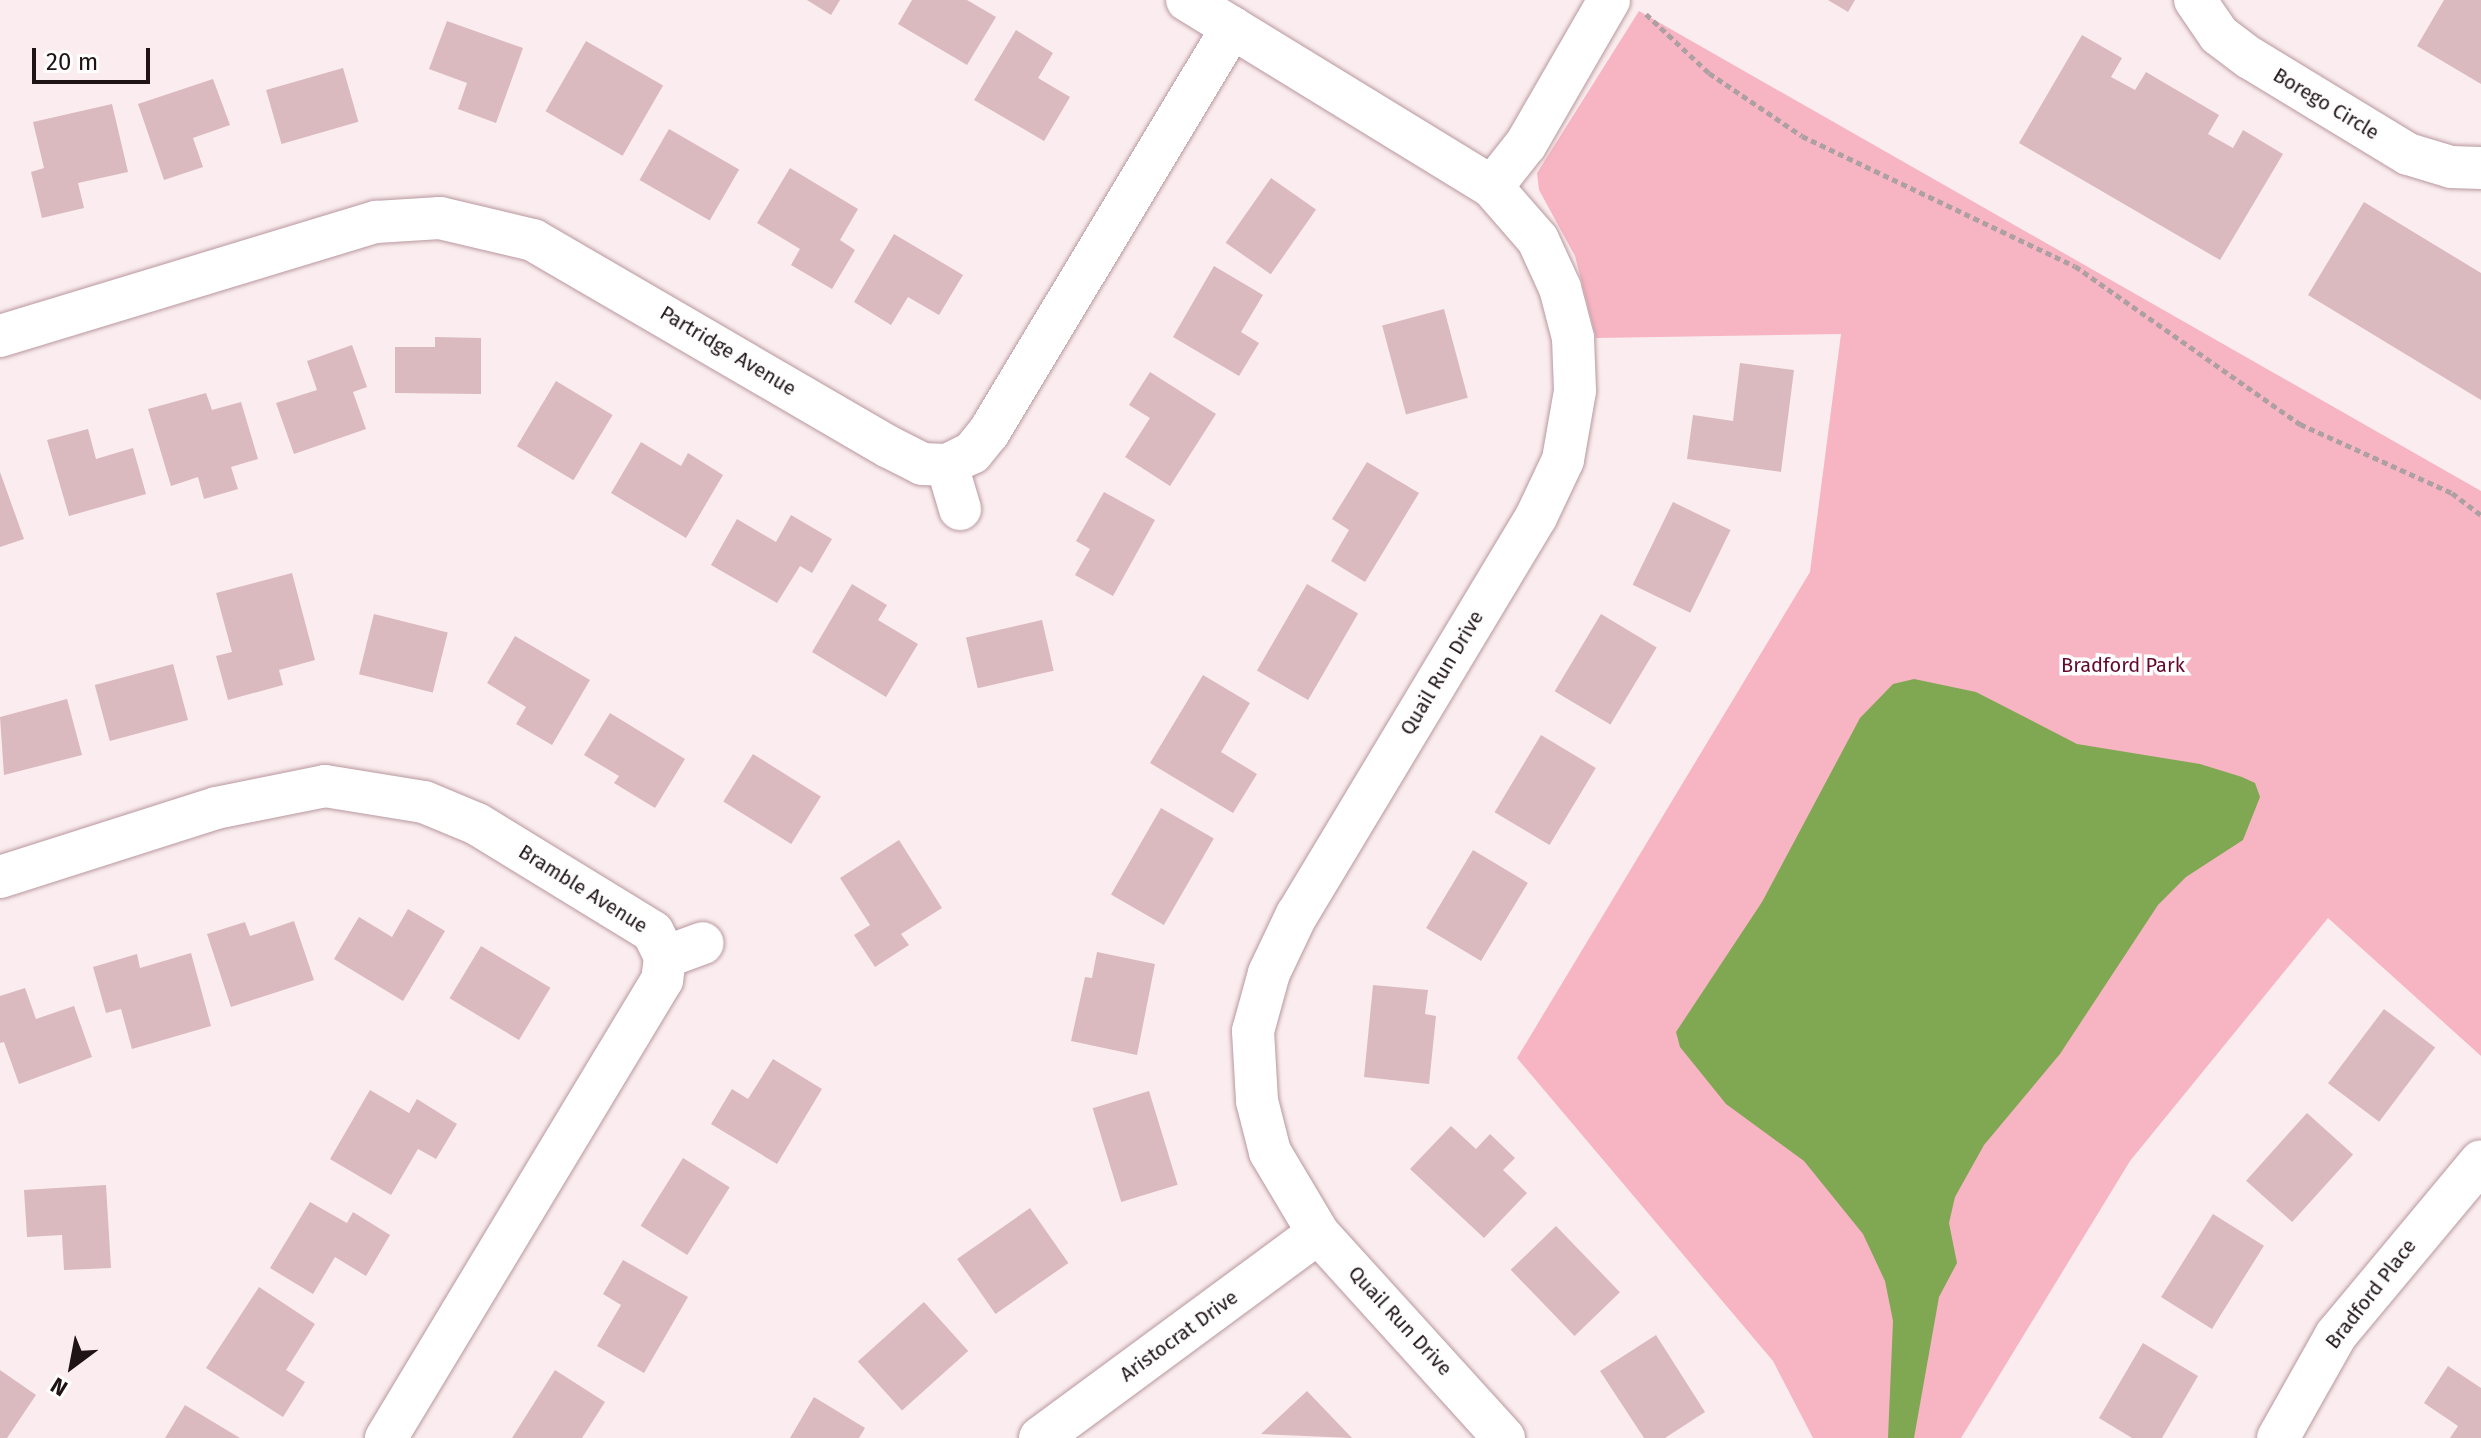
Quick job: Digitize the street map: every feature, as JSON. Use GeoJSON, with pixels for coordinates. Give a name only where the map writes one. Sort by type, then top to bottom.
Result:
{"type":"FeatureCollection","features":[{"type":"Feature","properties":{"kind":"street","name":"Quail Run Drive"},"geometry":{"type":"LineString","coordinates":[[1187,0],[1492,187],[1538,240],[1560,288],[1573,338],[1572,409],[1563,460],[1536,517],[1297,914],[1269,973],[1253,1031],[1257,1101],[1270,1152],[1318,1233],[1504,1438]]}},
{"type":"Feature","properties":{"kind":"street","name":"Borego Circle"},"geometry":{"type":"LineString","coordinates":[[2195,0],[2219,35],[2250,58],[2408,154],[2451,167],[2481,168]]}},
{"type":"Feature","properties":{"kind":"street"},"geometry":{"type":"LineString","coordinates":[[1492,187],[1626,5]]}},
{"type":"Feature","properties":{"kind":"street"},"geometry":{"type":"LineString","coordinates":[[960,509],[947,465],[972,453],[989,432],[1232,27]]}},
{"type":"Feature","properties":{"kind":"street","name":"Partridge Avenue"},"geometry":{"type":"LineString","coordinates":[[0,336],[376,222],[440,218],[533,240],[889,447],[922,464],[947,465]]}},
{"type":"Feature","properties":{"kind":"street","name":"Bramble Avenue"},"geometry":{"type":"LineString","coordinates":[[0,877],[216,808],[325,786],[369,790],[424,802],[477,824],[684,950],[662,980],[386,1438]]}},
{"type":"Feature","properties":{"kind":"street","name":"Bradford Place"},"geometry":{"type":"LineString","coordinates":[[2278,1438],[2345,1323],[2481,1161]]}},
{"type":"Feature","properties":{"kind":"street","name":"Aristocrat Drive"},"geometry":{"type":"LineString","coordinates":[[1040,1438],[1318,1233]]}},
{"type":"Feature","properties":{"kind":"path"},"geometry":{"type":"LineString","coordinates":[[1626,5],[1709,73],[1802,136],[2075,266],[2300,424],[2452,493],[2481,515]]}},
{"type":"Feature","properties":{"kind":"green space","name":"Bradford Park"},"geometry":{"type":"Polygon","coordinates":[[[1639,11],[2481,491],[2481,1056],[2328,918],[2130,1161],[1961,1438],[1813,1438],[1773,1361],[1517,1058],[1810,572],[1841,334],[1596,338],[1575,256],[1539,190],[1537,173],[1639,11]]]}},
{"type":"Feature","properties":{"kind":"shaded area"},"geometry":{"type":"Polygon","coordinates":[[[1914,679],[1976,692],[2077,744],[2200,764],[2242,777],[2255,783],[2260,797],[2243,840],[2186,877],[2158,905],[2060,1054],[1984,1145],[1955,1197],[1949,1223],[1957,1263],[1939,1297],[1914,1438],[1888,1438],[1893,1321],[1885,1281],[1863,1234],[1804,1161],[1726,1104],[1680,1047],[1676,1032],[1762,902],[1860,718],[1893,684],[1914,679]]]}},
{"type":"Feature","properties":{"kind":"building"},"geometry":{"type":"Polygon","coordinates":[[[807,0],[840,0],[831,15],[807,0]]]}},
{"type":"Feature","properties":{"kind":"building"},"geometry":{"type":"Polygon","coordinates":[[[912,0],[967,0],[996,17],[967,65],[898,24],[912,0]]]}},
{"type":"Feature","properties":{"kind":"building"},"geometry":{"type":"Polygon","coordinates":[[[1828,0],[1855,0],[1848,12],[1828,0]]]}},
{"type":"Feature","properties":{"kind":"building"},"geometry":{"type":"Polygon","coordinates":[[[2444,0],[2481,0],[2481,84],[2417,46],[2444,0]]]}},
{"type":"Feature","properties":{"kind":"building"},"geometry":{"type":"Polygon","coordinates":[[[447,21],[523,48],[496,123],[458,109],[467,83],[429,69],[447,21]]]}},
{"type":"Feature","properties":{"kind":"building"},"geometry":{"type":"Polygon","coordinates":[[[1016,30],[1053,53],[1038,78],[1070,97],[1044,141],[974,100],[1016,30]]]}},
{"type":"Feature","properties":{"kind":"building"},"geometry":{"type":"Polygon","coordinates":[[[2082,35],[2122,58],[2111,77],[2135,90],[2146,72],[2219,115],[2208,134],[2233,148],[2243,130],[2283,154],[2220,260],[2019,143],[2082,35]]]}},
{"type":"Feature","properties":{"kind":"building"},"geometry":{"type":"Polygon","coordinates":[[[586,41],[663,86],[623,156],[546,111],[586,41]]]}},
{"type":"Feature","properties":{"kind":"building"},"geometry":{"type":"Polygon","coordinates":[[[343,68],[358,122],[282,144],[266,90],[343,68]]]}},
{"type":"Feature","properties":{"kind":"building"},"geometry":{"type":"Polygon","coordinates":[[[213,79],[230,125],[193,138],[203,167],[164,180],[138,104],[213,79]]]}},
{"type":"Feature","properties":{"kind":"building"},"geometry":{"type":"Polygon","coordinates":[[[112,104],[128,172],[78,183],[84,208],[42,218],[31,172],[44,168],[33,122],[112,104]]]}},
{"type":"Feature","properties":{"kind":"building"},"geometry":{"type":"Polygon","coordinates":[[[669,129],[739,170],[710,221],[640,180],[669,129]]]}},
{"type":"Feature","properties":{"kind":"building"},"geometry":{"type":"Polygon","coordinates":[[[790,168],[858,209],[840,240],[855,250],[832,289],[791,265],[800,249],[757,223],[790,168]]]}},
{"type":"Feature","properties":{"kind":"building"},"geometry":{"type":"Polygon","coordinates":[[[1271,178],[1316,210],[1271,274],[1226,243],[1271,178]]]}},
{"type":"Feature","properties":{"kind":"building"},"geometry":{"type":"Polygon","coordinates":[[[2364,202],[2481,273],[2481,400],[2308,295],[2364,202]]]}},
{"type":"Feature","properties":{"kind":"building"},"geometry":{"type":"Polygon","coordinates":[[[894,234],[963,275],[939,315],[908,297],[891,325],[854,302],[894,234]]]}},
{"type":"Feature","properties":{"kind":"building"},"geometry":{"type":"Polygon","coordinates":[[[1214,266],[1263,295],[1241,332],[1259,343],[1239,376],[1173,337],[1214,266]]]}},
{"type":"Feature","properties":{"kind":"building"},"geometry":{"type":"Polygon","coordinates":[[[1444,309],[1468,398],[1406,414],[1382,326],[1444,309]]]}},
{"type":"Feature","properties":{"kind":"building"},"geometry":{"type":"Polygon","coordinates":[[[435,337],[481,338],[481,394],[395,393],[395,347],[435,347],[435,337]]]}},
{"type":"Feature","properties":{"kind":"building"},"geometry":{"type":"Polygon","coordinates":[[[352,345],[367,387],[353,392],[366,429],[294,454],[276,403],[317,390],[307,361],[352,345]]]}},
{"type":"Feature","properties":{"kind":"building"},"geometry":{"type":"Polygon","coordinates":[[[1740,363],[1794,370],[1781,472],[1687,459],[1693,415],[1733,421],[1740,363]]]}},
{"type":"Feature","properties":{"kind":"building"},"geometry":{"type":"Polygon","coordinates":[[[1150,372],[1216,414],[1170,486],[1125,457],[1150,418],[1129,405],[1150,372]]]}},
{"type":"Feature","properties":{"kind":"building"},"geometry":{"type":"Polygon","coordinates":[[[556,381],[613,415],[573,480],[517,446],[556,381]]]}},
{"type":"Feature","properties":{"kind":"building"},"geometry":{"type":"Polygon","coordinates":[[[206,393],[212,410],[241,402],[258,459],[231,467],[238,489],[204,499],[198,477],[171,486],[148,409],[206,393]]]}},
{"type":"Feature","properties":{"kind":"building"},"geometry":{"type":"Polygon","coordinates":[[[88,429],[96,459],[133,448],[146,494],[69,516],[47,440],[88,429]]]}},
{"type":"Feature","properties":{"kind":"building"},"geometry":{"type":"Polygon","coordinates":[[[641,442],[681,466],[688,453],[723,475],[686,538],[611,493],[641,442]]]}},
{"type":"Feature","properties":{"kind":"building"},"geometry":{"type":"Polygon","coordinates":[[[1367,462],[1419,493],[1365,582],[1331,561],[1349,530],[1332,519],[1367,462]]]}},
{"type":"Feature","properties":{"kind":"building"},"geometry":{"type":"Polygon","coordinates":[[[0,472],[24,539],[0,547],[0,472]]]}},
{"type":"Feature","properties":{"kind":"building"},"geometry":{"type":"Polygon","coordinates":[[[1104,492],[1155,520],[1113,596],[1075,575],[1090,549],[1076,541],[1104,492]]]}},
{"type":"Feature","properties":{"kind":"building"},"geometry":{"type":"Polygon","coordinates":[[[1673,502],[1731,530],[1690,613],[1633,585],[1673,502]]]}},
{"type":"Feature","properties":{"kind":"building"},"geometry":{"type":"Polygon","coordinates":[[[791,515],[832,539],[812,573],[800,566],[777,603],[711,565],[737,519],[776,542],[791,515]]]}},
{"type":"Feature","properties":{"kind":"building"},"geometry":{"type":"Polygon","coordinates":[[[292,573],[315,660],[279,670],[283,685],[228,700],[216,656],[232,652],[216,593],[292,573]]]}},
{"type":"Feature","properties":{"kind":"building"},"geometry":{"type":"Polygon","coordinates":[[[852,584],[887,605],[878,620],[918,644],[886,697],[812,652],[852,584]]]}},
{"type":"Feature","properties":{"kind":"building"},"geometry":{"type":"Polygon","coordinates":[[[1307,584],[1358,614],[1308,700],[1257,671],[1307,584]]]}},
{"type":"Feature","properties":{"kind":"building"},"geometry":{"type":"Polygon","coordinates":[[[374,614],[448,632],[433,693],[359,674],[374,614]]]}},
{"type":"Feature","properties":{"kind":"building"},"geometry":{"type":"Polygon","coordinates":[[[1601,614],[1657,647],[1610,725],[1555,691],[1601,614]]]}},
{"type":"Feature","properties":{"kind":"building"},"geometry":{"type":"Polygon","coordinates":[[[1042,620],[1054,671],[978,688],[966,638],[1042,620]]]}},
{"type":"Feature","properties":{"kind":"building"},"geometry":{"type":"Polygon","coordinates":[[[515,636],[590,680],[552,745],[516,724],[526,707],[487,683],[515,636]]]}},
{"type":"Feature","properties":{"kind":"building"},"geometry":{"type":"Polygon","coordinates":[[[173,664],[188,720],[110,741],[95,685],[173,664]]]}},
{"type":"Feature","properties":{"kind":"building"},"geometry":{"type":"Polygon","coordinates":[[[1203,675],[1250,703],[1221,752],[1257,774],[1233,813],[1150,763],[1203,675]]]}},
{"type":"Feature","properties":{"kind":"building"},"geometry":{"type":"Polygon","coordinates":[[[67,699],[82,755],[4,775],[0,717],[67,699]]]}},
{"type":"Feature","properties":{"kind":"building"},"geometry":{"type":"Polygon","coordinates":[[[610,713],[685,759],[655,808],[614,783],[619,776],[584,755],[610,713]]]}},
{"type":"Feature","properties":{"kind":"building"},"geometry":{"type":"Polygon","coordinates":[[[1541,735],[1596,768],[1550,845],[1495,812],[1541,735]]]}},
{"type":"Feature","properties":{"kind":"building"},"geometry":{"type":"Polygon","coordinates":[[[753,754],[821,796],[791,844],[723,801],[753,754]]]}},
{"type":"Feature","properties":{"kind":"building"},"geometry":{"type":"Polygon","coordinates":[[[1161,808],[1214,838],[1164,925],[1111,895],[1161,808]]]}},
{"type":"Feature","properties":{"kind":"building"},"geometry":{"type":"Polygon","coordinates":[[[899,840],[942,908],[901,934],[909,945],[875,967],[854,935],[870,925],[840,878],[899,840]]]}},
{"type":"Feature","properties":{"kind":"building"},"geometry":{"type":"Polygon","coordinates":[[[1473,850],[1528,883],[1481,961],[1426,928],[1473,850]]]}},
{"type":"Feature","properties":{"kind":"building"},"geometry":{"type":"Polygon","coordinates":[[[408,909],[445,931],[403,1001],[334,959],[359,917],[392,937],[408,909]]]}},
{"type":"Feature","properties":{"kind":"building"},"geometry":{"type":"Polygon","coordinates":[[[294,921],[314,980],[231,1007],[207,934],[245,922],[250,936],[294,921]]]}},
{"type":"Feature","properties":{"kind":"building"},"geometry":{"type":"Polygon","coordinates":[[[481,946],[550,988],[519,1040],[450,998],[481,946]]]}},
{"type":"Feature","properties":{"kind":"building"},"geometry":{"type":"Polygon","coordinates":[[[1097,952],[1155,964],[1137,1055],[1071,1041],[1085,977],[1092,978],[1097,952]]]}},
{"type":"Feature","properties":{"kind":"building"},"geometry":{"type":"Polygon","coordinates":[[[191,953],[211,1026],[132,1049],[121,1009],[106,1013],[93,967],[137,954],[140,968],[191,953]]]}},
{"type":"Feature","properties":{"kind":"building"},"geometry":{"type":"Polygon","coordinates":[[[1373,985],[1428,990],[1425,1014],[1436,1016],[1429,1084],[1364,1077],[1373,985]]]}},
{"type":"Feature","properties":{"kind":"building"},"geometry":{"type":"Polygon","coordinates":[[[25,988],[36,1019],[74,1006],[92,1057],[19,1084],[4,1042],[0,1043],[0,996],[25,988]]]}},
{"type":"Feature","properties":{"kind":"building"},"geometry":{"type":"Polygon","coordinates":[[[2384,1009],[2435,1048],[2379,1122],[2328,1083],[2384,1009]]]}},
{"type":"Feature","properties":{"kind":"building"},"geometry":{"type":"Polygon","coordinates":[[[773,1059],[822,1089],[777,1164],[711,1124],[732,1089],[748,1099],[773,1059]]]}},
{"type":"Feature","properties":{"kind":"building"},"geometry":{"type":"Polygon","coordinates":[[[370,1090],[409,1113],[417,1099],[457,1124],[436,1159],[418,1149],[391,1195],[330,1159],[370,1090]]]}},
{"type":"Feature","properties":{"kind":"building"},"geometry":{"type":"Polygon","coordinates":[[[1149,1091],[1178,1185],[1121,1202],[1093,1108],[1149,1091]]]}},
{"type":"Feature","properties":{"kind":"building"},"geometry":{"type":"Polygon","coordinates":[[[2307,1113],[2353,1154],[2292,1222],[2246,1181],[2307,1113]]]}},
{"type":"Feature","properties":{"kind":"building"},"geometry":{"type":"Polygon","coordinates":[[[1451,1126],[1476,1149],[1490,1134],[1515,1158],[1503,1170],[1527,1193],[1484,1238],[1410,1169],[1451,1126]]]}},
{"type":"Feature","properties":{"kind":"building"},"geometry":{"type":"Polygon","coordinates":[[[683,1158],[730,1187],[687,1255],[641,1226],[683,1158]]]}},
{"type":"Feature","properties":{"kind":"building"},"geometry":{"type":"Polygon","coordinates":[[[106,1185],[111,1268],[64,1270],[62,1235],[27,1237],[24,1190],[106,1185]]]}},
{"type":"Feature","properties":{"kind":"building"},"geometry":{"type":"Polygon","coordinates":[[[310,1202],[347,1223],[353,1212],[390,1235],[366,1276],[335,1257],[313,1294],[270,1268],[310,1202]]]}},
{"type":"Feature","properties":{"kind":"building"},"geometry":{"type":"Polygon","coordinates":[[[1030,1208],[1068,1263],[996,1314],[957,1259],[1030,1208]]]}},
{"type":"Feature","properties":{"kind":"building"},"geometry":{"type":"Polygon","coordinates":[[[2213,1214],[2264,1246],[2212,1329],[2161,1297],[2213,1214]]]}},
{"type":"Feature","properties":{"kind":"building"},"geometry":{"type":"Polygon","coordinates":[[[1556,1226],[1620,1292],[1575,1336],[1511,1270],[1556,1226]]]}},
{"type":"Feature","properties":{"kind":"building"},"geometry":{"type":"Polygon","coordinates":[[[623,1260],[688,1297],[644,1373],[597,1346],[621,1305],[603,1294],[623,1260]]]}},
{"type":"Feature","properties":{"kind":"building"},"geometry":{"type":"Polygon","coordinates":[[[259,1287],[315,1324],[286,1370],[305,1382],[283,1417],[206,1368],[259,1287]]]}},
{"type":"Feature","properties":{"kind":"building"},"geometry":{"type":"Polygon","coordinates":[[[924,1302],[968,1351],[902,1411],[858,1362],[924,1302]]]}},
{"type":"Feature","properties":{"kind":"building"},"geometry":{"type":"Polygon","coordinates":[[[1656,1335],[1705,1412],[1665,1438],[1644,1438],[1600,1371],[1656,1335]]]}},
{"type":"Feature","properties":{"kind":"building"},"geometry":{"type":"Polygon","coordinates":[[[2143,1343],[2198,1376],[2162,1438],[2132,1438],[2099,1418],[2143,1343]]]}},
{"type":"Feature","properties":{"kind":"building"},"geometry":{"type":"Polygon","coordinates":[[[2448,1366],[2481,1388],[2481,1438],[2450,1438],[2458,1426],[2424,1403],[2448,1366]]]}},
{"type":"Feature","properties":{"kind":"building"},"geometry":{"type":"Polygon","coordinates":[[[0,1370],[36,1395],[7,1438],[0,1438],[0,1370]]]}},
{"type":"Feature","properties":{"kind":"building"},"geometry":{"type":"Polygon","coordinates":[[[555,1370],[605,1402],[582,1438],[512,1438],[555,1370]]]}},
{"type":"Feature","properties":{"kind":"building"},"geometry":{"type":"Polygon","coordinates":[[[1307,1391],[1352,1438],[1261,1434],[1307,1391]]]}},
{"type":"Feature","properties":{"kind":"building"},"geometry":{"type":"Polygon","coordinates":[[[814,1397],[865,1428],[859,1438],[790,1438],[814,1397]]]}},
{"type":"Feature","properties":{"kind":"building"},"geometry":{"type":"Polygon","coordinates":[[[185,1405],[240,1438],[165,1438],[185,1405]]]}}]}
